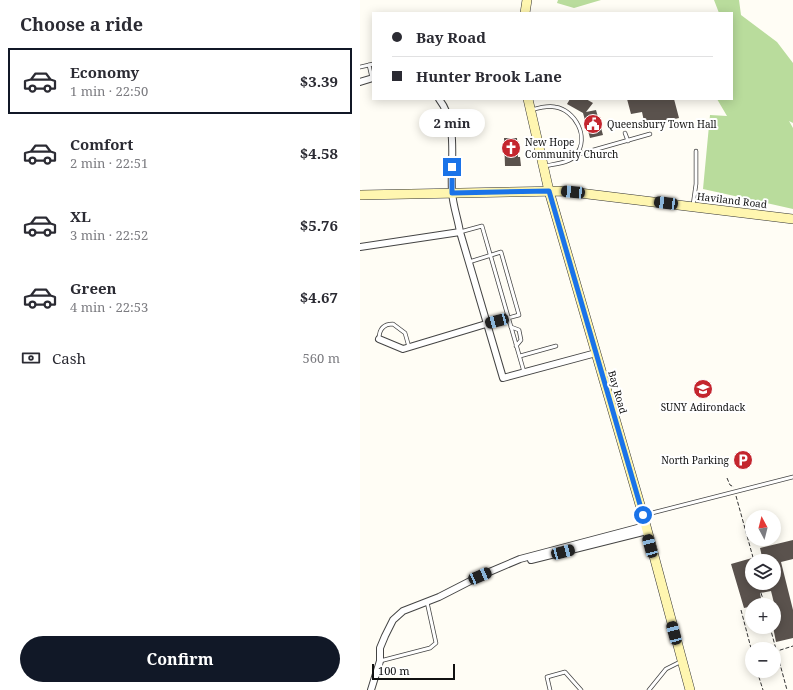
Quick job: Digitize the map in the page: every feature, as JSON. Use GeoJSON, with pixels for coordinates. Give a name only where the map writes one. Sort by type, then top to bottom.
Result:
{"type":"FeatureCollection","features":[{"type":"Feature","properties":{"kind":"street"},"geometry":{"type":"LineString","coordinates":[[525,12],[527,0]]}},
{"type":"Feature","properties":{"kind":"street"},"geometry":{"type":"LineString","coordinates":[[360,82],[372,78]]}},
{"type":"Feature","properties":{"kind":"street"},"geometry":{"type":"LineString","coordinates":[[440,100],[449,116],[452,140],[452,193],[460,232],[502,378],[596,353]]}},
{"type":"Feature","properties":{"kind":"street","name":"Bay Road"},"geometry":{"type":"LineString","coordinates":[[528,100],[549,191],[643,515],[690,690]]}},
{"type":"Feature","properties":{"kind":"street","name":"Haviland Road"},"geometry":{"type":"LineString","coordinates":[[360,196],[549,191],[582,193],[793,219]]}},
{"type":"Feature","properties":{"kind":"street"},"geometry":{"type":"LineString","coordinates":[[360,247],[460,232]]}},
{"type":"Feature","properties":{"kind":"street"},"geometry":{"type":"LineString","coordinates":[[379,339],[403,349],[486,324]]}},
{"type":"Feature","properties":{"kind":"street"},"geometry":{"type":"LineString","coordinates":[[371,690],[380,661],[380,648],[393,620],[403,611],[439,597],[480,576],[512,563],[521,563],[646,528]]}},
{"type":"Feature","properties":{"kind":"lane"},"geometry":{"type":"LineString","coordinates":[[360,67],[371,64]]}},
{"type":"Feature","properties":{"kind":"lane"},"geometry":{"type":"LineString","coordinates":[[530,110],[554,106],[573,116],[580,126],[581,137],[580,147],[576,155]]}},
{"type":"Feature","properties":{"kind":"lane"},"geometry":{"type":"LineString","coordinates":[[625,133],[628,141]]}},
{"type":"Feature","properties":{"kind":"lane"},"geometry":{"type":"LineString","coordinates":[[543,167],[567,161],[576,155],[650,134]]}},
{"type":"Feature","properties":{"kind":"lane"},"geometry":{"type":"LineString","coordinates":[[693,206],[696,184],[696,151]]}},
{"type":"Feature","properties":{"kind":"lane"},"geometry":{"type":"LineString","coordinates":[[460,232],[482,226],[524,373]]}},
{"type":"Feature","properties":{"kind":"lane"},"geometry":{"type":"LineString","coordinates":[[469,262],[501,252],[519,315],[486,324]]}},
{"type":"Feature","properties":{"kind":"lane"},"geometry":{"type":"LineString","coordinates":[[379,339],[382,327],[389,324],[397,326],[405,333],[409,347]]}},
{"type":"Feature","properties":{"kind":"lane"},"geometry":{"type":"LineString","coordinates":[[511,327],[520,330],[521,340],[516,346]]}},
{"type":"Feature","properties":{"kind":"lane"},"geometry":{"type":"LineString","coordinates":[[520,356],[556,346]]}},
{"type":"Feature","properties":{"kind":"lane"},"geometry":{"type":"LineString","coordinates":[[643,515],[793,477]]}},
{"type":"Feature","properties":{"kind":"lane"},"geometry":{"type":"LineString","coordinates":[[380,661],[430,648],[436,643],[426,601]]}},
{"type":"Feature","properties":{"kind":"lane"},"geometry":{"type":"LineString","coordinates":[[649,690],[666,669],[682,662]]}},
{"type":"Feature","properties":{"kind":"lane"},"geometry":{"type":"LineString","coordinates":[[550,690],[547,677],[565,672],[582,690]]}},
{"type":"Feature","properties":{"kind":"path"},"geometry":{"type":"LineString","coordinates":[[727,478],[730,485],[734,488]]}},
{"type":"Feature","properties":{"kind":"path"},"geometry":{"type":"LineString","coordinates":[[736,495],[752,554]]}},
{"type":"Feature","properties":{"kind":"path"},"geometry":{"type":"LineString","coordinates":[[762,593],[763,598]]}},
{"type":"Feature","properties":{"kind":"path"},"geometry":{"type":"LineString","coordinates":[[741,610],[749,642]]}},
{"type":"Feature","properties":{"kind":"path"},"geometry":{"type":"LineString","coordinates":[[781,650],[793,646]]}},
{"type":"Feature","properties":{"kind":"path"},"geometry":{"type":"LineString","coordinates":[[781,667],[787,690]]}},
{"type":"Feature","properties":{"kind":"path"},"geometry":{"type":"LineString","coordinates":[[759,678],[763,690]]}},
{"type":"Feature","properties":{"kind":"green space"},"geometry":{"type":"Polygon","coordinates":[[[558,0],[601,0],[574,8],[557,3],[558,0]]]}},
{"type":"Feature","properties":{"kind":"green space"},"geometry":{"type":"Polygon","coordinates":[[[714,0],[739,0],[741,15],[777,42],[793,63],[793,123],[789,121],[793,128],[793,209],[703,189],[710,115],[727,116],[718,100],[733,100],[733,12],[719,12],[714,0]]]}},
{"type":"Feature","properties":{"kind":"building","name":"Queensbury Town Hall"},"geometry":{"type":"Polygon","coordinates":[[[569,100],[588,100],[593,103],[586,112],[596,110],[603,135],[590,138],[583,113],[567,104],[569,100]]]}},
{"type":"Feature","properties":{"kind":"building"},"geometry":{"type":"Polygon","coordinates":[[[627,100],[674,100],[679,118],[645,126],[642,112],[631,114],[627,100]]]}},
{"type":"Feature","properties":{"kind":"building","name":"New Hope Community Church"},"geometry":{"type":"Polygon","coordinates":[[[504,138],[517,138],[518,157],[520,157],[521,166],[505,166],[504,138]]]}},
{"type":"Feature","properties":{"kind":"building"},"geometry":{"type":"Polygon","coordinates":[[[793,540],[793,559],[781,562],[781,554],[761,554],[760,548],[768,546],[781,546],[781,543],[793,540]]]}},
{"type":"Feature","properties":{"kind":"building"},"geometry":{"type":"Polygon","coordinates":[[[745,560],[745,590],[781,590],[781,562],[793,610],[793,638],[776,642],[774,634],[781,634],[781,598],[773,598],[771,591],[760,593],[761,598],[745,598],[744,608],[731,564],[745,560]]]}},
{"type":"Feature","properties":{"kind":"place","name":"Queensbury Town Hall"},"geometry":{"type":"Point","coordinates":[593,124]}},
{"type":"Feature","properties":{"kind":"place","name":"New Hope Community Church"},"geometry":{"type":"Point","coordinates":[511,148]}},
{"type":"Feature","properties":{"kind":"place","name":"SUNY Adirondack"},"geometry":{"type":"Point","coordinates":[703,389]}},
{"type":"Feature","properties":{"kind":"place","name":"North Parking"},"geometry":{"type":"Point","coordinates":[743,460]}},
{"type":"Feature","properties":{"kind":"route"},"geometry":{"type":"LineString","coordinates":[[452,167],[452,193],[549,191],[643,515]]}}]}
